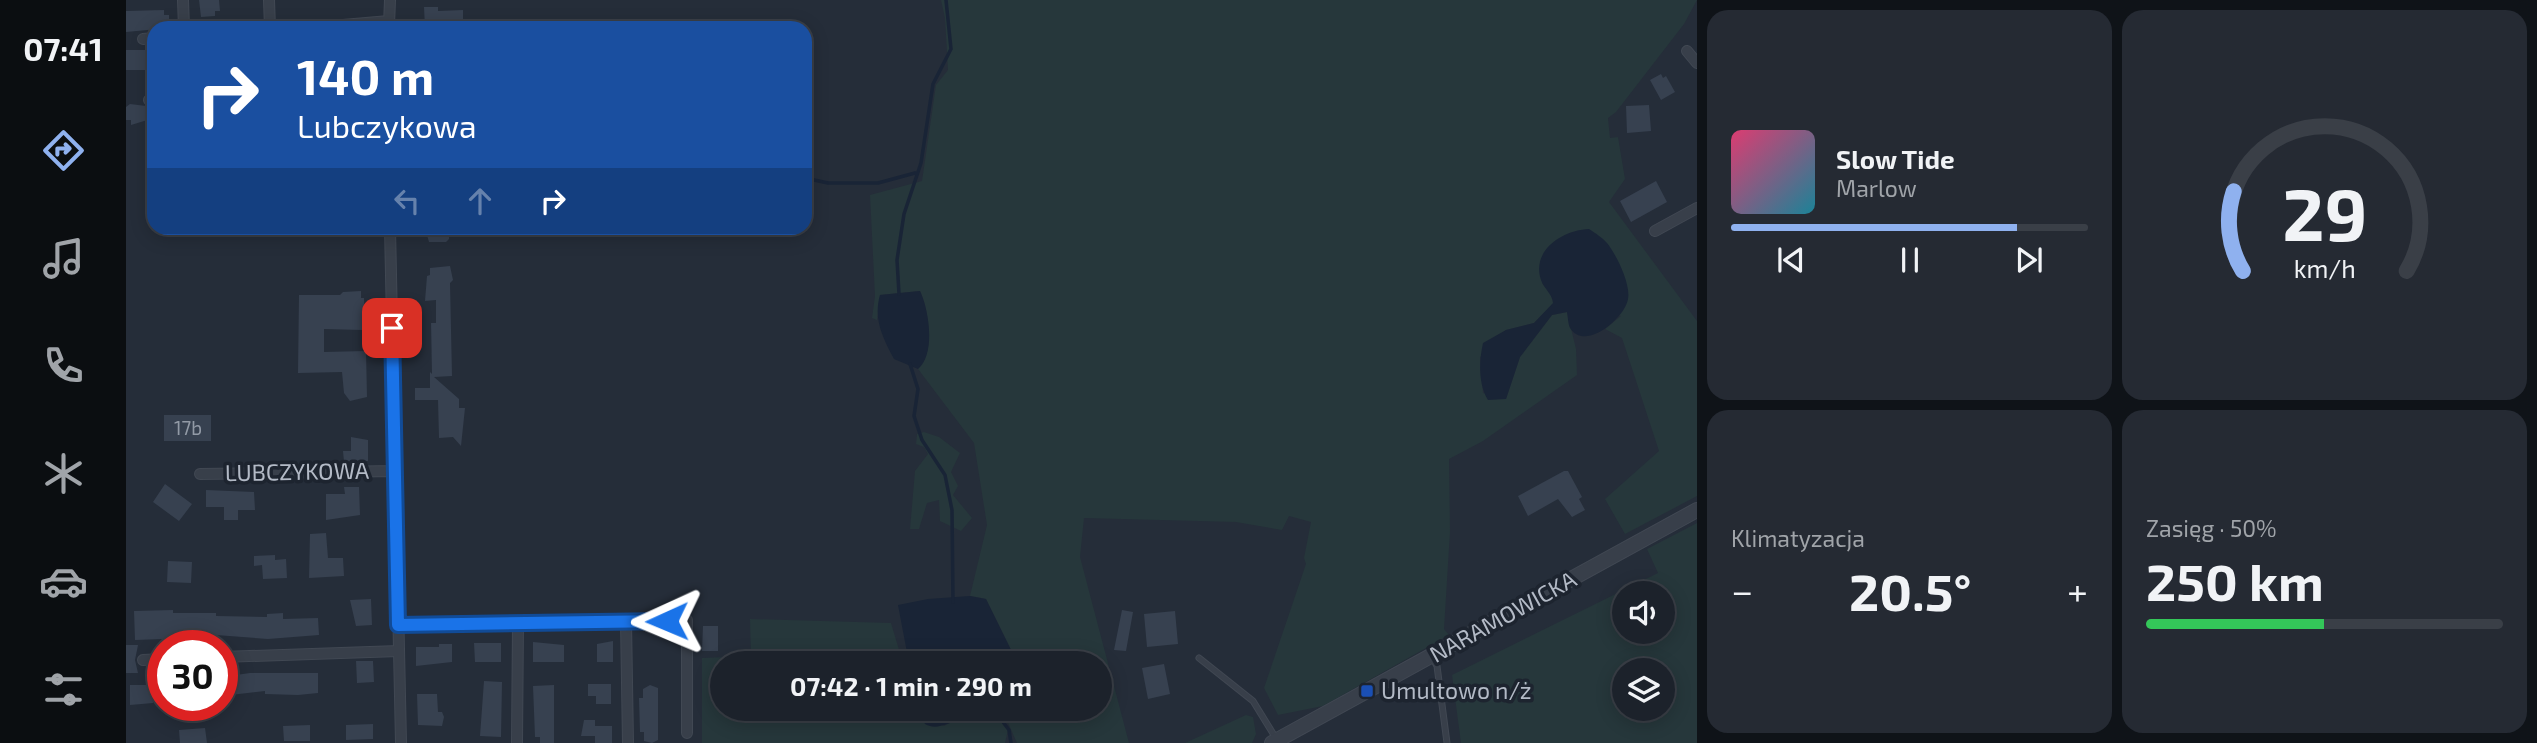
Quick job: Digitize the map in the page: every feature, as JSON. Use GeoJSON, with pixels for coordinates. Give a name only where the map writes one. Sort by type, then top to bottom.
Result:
{"type":"FeatureCollection","features":[{"type":"Feature","properties":{"kind":"street"},"geometry":{"type":"LineString","coordinates":[[183,0],[184,21]]}},
{"type":"Feature","properties":{"kind":"street"},"geometry":{"type":"LineString","coordinates":[[269,0],[270,21]]}},
{"type":"Feature","properties":{"kind":"street"},"geometry":{"type":"LineString","coordinates":[[389,21],[390,0]]}},
{"type":"Feature","properties":{"kind":"street"},"geometry":{"type":"LineString","coordinates":[[1687,51],[1697,63]]}},
{"type":"Feature","properties":{"kind":"street"},"geometry":{"type":"LineString","coordinates":[[1655,231],[1697,208]]}},
{"type":"Feature","properties":{"kind":"street","name":"LUBCZYKOWA"},"geometry":{"type":"LineString","coordinates":[[390,235],[401,743]]}},
{"type":"Feature","properties":{"kind":"street","name":"LUBCZYKOWA"},"geometry":{"type":"LineString","coordinates":[[200,474],[394,471]]}},
{"type":"Feature","properties":{"kind":"street","name":"NARAMOWICKA"},"geometry":{"type":"LineString","coordinates":[[1274,742],[1697,510]]}},
{"type":"Feature","properties":{"kind":"street"},"geometry":{"type":"LineString","coordinates":[[398,625],[687,620],[687,733]]}},
{"type":"Feature","properties":{"kind":"street"},"geometry":{"type":"LineString","coordinates":[[626,621],[628,743]]}},
{"type":"Feature","properties":{"kind":"street"},"geometry":{"type":"LineString","coordinates":[[517,743],[518,623]]}},
{"type":"Feature","properties":{"kind":"street"},"geometry":{"type":"LineString","coordinates":[[238,656],[399,651]]}},
{"type":"Feature","properties":{"kind":"street"},"geometry":{"type":"LineString","coordinates":[[143,660],[147,660]]}},
{"type":"Feature","properties":{"kind":"lane"},"geometry":{"type":"LineString","coordinates":[[1431,656],[1437,666],[1447,743]]}},
{"type":"Feature","properties":{"kind":"lane"},"geometry":{"type":"LineString","coordinates":[[1199,658],[1253,701],[1274,742]]}},
{"type":"Feature","properties":{"kind":"shaded area"},"geometry":{"type":"Polygon","coordinates":[[[941,0],[1697,0],[1684,24],[1616,112],[1608,118],[1610,138],[1618,137],[1625,179],[1609,202],[1697,321],[1697,496],[1625,534],[1605,499],[1659,451],[1622,338],[1605,329],[1621,316],[1542,283],[1553,296],[1554,303],[1534,323],[1506,330],[1480,357],[1483,393],[1506,399],[1520,357],[1552,315],[1567,312],[1576,349],[1577,375],[1483,441],[1449,459],[1450,532],[1444,629],[1449,635],[1323,706],[1278,715],[1264,688],[1306,564],[1304,558],[1311,522],[1289,516],[1282,530],[1236,522],[1084,518],[1080,557],[1105,651],[1012,651],[986,599],[970,596],[987,525],[974,443],[918,369],[927,353],[929,332],[920,291],[880,295],[877,320],[872,318],[875,296],[870,195],[922,181],[936,85],[948,70],[945,18],[941,0]]]}},
{"type":"Feature","properties":{"kind":"shaded area"},"geometry":{"type":"Polygon","coordinates":[[[924,432],[939,437],[960,453],[951,472],[958,486],[953,495],[972,518],[961,531],[940,521],[939,500],[927,503],[919,529],[910,529],[915,471],[928,454],[924,447],[916,444],[917,434],[924,432]]]}},
{"type":"Feature","properties":{"kind":"shaded area"},"geometry":{"type":"Polygon","coordinates":[[[1697,523],[1697,743],[1461,743],[1452,675],[1612,596],[1612,644],[1675,644],[1675,581],[1642,581],[1658,573],[1647,549],[1697,523]]]}},
{"type":"Feature","properties":{"kind":"shaded area"},"geometry":{"type":"Polygon","coordinates":[[[750,619],[891,623],[899,651],[751,651],[750,619]]]}},
{"type":"Feature","properties":{"kind":"shaded area"},"geometry":{"type":"Polygon","coordinates":[[[702,658],[710,658],[710,721],[932,721],[944,726],[953,721],[995,721],[1003,723],[1008,730],[1005,743],[702,743],[702,658]]]}},
{"type":"Feature","properties":{"kind":"shaded area"},"geometry":{"type":"Polygon","coordinates":[[[1112,678],[1129,743],[1017,743],[1007,721],[1112,721],[1112,678]]]}},
{"type":"Feature","properties":{"kind":"shaded area"},"geometry":{"type":"Polygon","coordinates":[[[1246,715],[1253,717],[1256,734],[1252,743],[1185,743],[1246,715]]]}},
{"type":"Feature","properties":{"kind":"water"},"geometry":{"type":"Polygon","coordinates":[[[1589,229],[1605,241],[1618,262],[1627,285],[1628,299],[1625,307],[1604,330],[1585,336],[1570,328],[1567,312],[1552,315],[1520,357],[1506,399],[1488,400],[1482,387],[1480,372],[1483,343],[1506,330],[1534,323],[1553,303],[1541,280],[1539,269],[1545,251],[1569,233],[1589,229]]]}},
{"type":"Feature","properties":{"kind":"water"},"geometry":{"type":"Polygon","coordinates":[[[920,291],[928,320],[929,343],[924,362],[918,369],[894,359],[878,320],[878,304],[880,295],[920,291]]]}},
{"type":"Feature","properties":{"kind":"water"},"geometry":{"type":"Polygon","coordinates":[[[970,596],[986,599],[1012,651],[907,651],[898,605],[928,599],[970,596]]]}},
{"type":"Feature","properties":{"kind":"water"},"geometry":{"type":"Polygon","coordinates":[[[923,721],[966,721],[935,727],[923,721]]]}},
{"type":"Feature","properties":{"kind":"building"},"geometry":{"type":"Polygon","coordinates":[[[199,0],[219,0],[220,11],[215,11],[215,16],[201,17],[199,0]]]}},
{"type":"Feature","properties":{"kind":"building"},"geometry":{"type":"Polygon","coordinates":[[[424,7],[438,7],[438,11],[463,10],[463,21],[425,21],[424,7]]]}},
{"type":"Feature","properties":{"kind":"building"},"geometry":{"type":"Polygon","coordinates":[[[164,10],[164,15],[169,15],[169,21],[147,21],[147,30],[126,32],[126,11],[164,10]]]}},
{"type":"Feature","properties":{"kind":"building"},"geometry":{"type":"Polygon","coordinates":[[[126,50],[147,50],[147,70],[126,70],[126,50]]]}},
{"type":"Feature","properties":{"kind":"building"},"geometry":{"type":"Polygon","coordinates":[[[1661,74],[1663,78],[1666,76],[1675,92],[1661,100],[1650,80],[1661,74]]]}},
{"type":"Feature","properties":{"kind":"building"},"geometry":{"type":"Polygon","coordinates":[[[130,104],[147,106],[147,120],[131,125],[131,120],[126,120],[126,107],[130,104]]]}},
{"type":"Feature","properties":{"kind":"building"},"geometry":{"type":"Polygon","coordinates":[[[1649,105],[1651,131],[1627,133],[1626,106],[1649,105]]]}},
{"type":"Feature","properties":{"kind":"building"},"geometry":{"type":"Polygon","coordinates":[[[1656,181],[1667,202],[1631,222],[1620,201],[1656,181]]]}},
{"type":"Feature","properties":{"kind":"building"},"geometry":{"type":"Polygon","coordinates":[[[427,235],[449,235],[446,242],[429,242],[427,235]]]}},
{"type":"Feature","properties":{"kind":"building"},"geometry":{"type":"Polygon","coordinates":[[[450,266],[453,280],[450,283],[452,376],[434,377],[459,399],[459,408],[465,408],[461,446],[453,437],[439,438],[438,400],[415,400],[415,388],[430,388],[430,372],[432,374],[431,323],[436,323],[436,300],[425,301],[427,276],[430,275],[430,268],[450,266]]]}},
{"type":"Feature","properties":{"kind":"building"},"geometry":{"type":"Polygon","coordinates":[[[361,291],[361,298],[364,298],[365,324],[362,324],[362,330],[324,329],[324,352],[366,351],[367,397],[350,401],[344,393],[342,372],[298,373],[299,295],[340,295],[343,292],[361,291]]]}},
{"type":"Feature","properties":{"kind":"building"},"geometry":{"type":"Polygon","coordinates":[[[164,415],[211,415],[211,441],[164,441],[164,415]]]}},
{"type":"Feature","properties":{"kind":"building"},"geometry":{"type":"Polygon","coordinates":[[[351,437],[368,440],[368,461],[344,462],[343,451],[351,451],[351,437]]]}},
{"type":"Feature","properties":{"kind":"building"},"geometry":{"type":"Polygon","coordinates":[[[1568,471],[1582,497],[1579,499],[1585,510],[1572,517],[1558,499],[1528,516],[1518,496],[1568,471]]]}},
{"type":"Feature","properties":{"kind":"building"},"geometry":{"type":"Polygon","coordinates":[[[165,484],[192,504],[179,521],[153,502],[165,484]]]}},
{"type":"Feature","properties":{"kind":"building"},"geometry":{"type":"Polygon","coordinates":[[[344,487],[359,487],[360,515],[326,520],[326,494],[345,494],[344,487]]]}},
{"type":"Feature","properties":{"kind":"building"},"geometry":{"type":"Polygon","coordinates":[[[206,490],[254,492],[255,510],[238,510],[238,520],[224,520],[224,507],[206,507],[206,490]]]}},
{"type":"Feature","properties":{"kind":"building"},"geometry":{"type":"Polygon","coordinates":[[[326,533],[328,558],[343,558],[344,576],[309,578],[310,534],[326,533]]]}},
{"type":"Feature","properties":{"kind":"building"},"geometry":{"type":"Polygon","coordinates":[[[275,555],[275,560],[286,559],[287,578],[263,579],[262,565],[254,566],[254,556],[275,555]]]}},
{"type":"Feature","properties":{"kind":"building"},"geometry":{"type":"Polygon","coordinates":[[[168,561],[192,562],[191,583],[167,582],[168,561]]]}},
{"type":"Feature","properties":{"kind":"building"},"geometry":{"type":"Polygon","coordinates":[[[371,599],[372,625],[356,626],[350,600],[371,599]]]}},
{"type":"Feature","properties":{"kind":"building"},"geometry":{"type":"Polygon","coordinates":[[[173,610],[173,613],[267,617],[267,614],[283,613],[283,619],[318,618],[319,635],[268,639],[238,637],[238,630],[147,630],[147,640],[135,640],[134,611],[173,610]]]}},
{"type":"Feature","properties":{"kind":"building"},"geometry":{"type":"Polygon","coordinates":[[[1122,610],[1133,612],[1126,651],[1114,650],[1122,610]]]}},
{"type":"Feature","properties":{"kind":"building"},"geometry":{"type":"Polygon","coordinates":[[[1175,611],[1178,644],[1147,647],[1144,614],[1175,611]]]}},
{"type":"Feature","properties":{"kind":"building"},"geometry":{"type":"Polygon","coordinates":[[[703,626],[718,626],[718,651],[702,651],[703,626]]]}},
{"type":"Feature","properties":{"kind":"building"},"geometry":{"type":"Polygon","coordinates":[[[613,641],[613,662],[597,662],[597,644],[613,641]]]}},
{"type":"Feature","properties":{"kind":"building"},"geometry":{"type":"Polygon","coordinates":[[[533,642],[564,645],[564,662],[533,662],[533,642]]]}},
{"type":"Feature","properties":{"kind":"building"},"geometry":{"type":"Polygon","coordinates":[[[474,643],[501,643],[501,662],[475,662],[474,643]]]}},
{"type":"Feature","properties":{"kind":"building"},"geometry":{"type":"Polygon","coordinates":[[[439,644],[452,644],[452,662],[416,666],[416,647],[439,647],[439,644]]]}},
{"type":"Feature","properties":{"kind":"building"},"geometry":{"type":"Polygon","coordinates":[[[126,645],[138,645],[135,660],[138,673],[126,673],[126,645]]]}},
{"type":"Feature","properties":{"kind":"building"},"geometry":{"type":"Polygon","coordinates":[[[356,661],[373,661],[374,682],[357,683],[356,661]]]}},
{"type":"Feature","properties":{"kind":"building"},"geometry":{"type":"Polygon","coordinates":[[[1164,664],[1170,694],[1148,699],[1142,668],[1164,664]]]}},
{"type":"Feature","properties":{"kind":"building"},"geometry":{"type":"Polygon","coordinates":[[[318,673],[318,693],[265,694],[265,691],[238,694],[238,675],[318,673]]]}},
{"type":"Feature","properties":{"kind":"building"},"geometry":{"type":"Polygon","coordinates":[[[484,681],[502,682],[501,737],[480,736],[484,681]]]}},
{"type":"Feature","properties":{"kind":"building"},"geometry":{"type":"Polygon","coordinates":[[[588,684],[611,684],[611,704],[596,704],[596,696],[588,696],[588,684]]]}},
{"type":"Feature","properties":{"kind":"building"},"geometry":{"type":"Polygon","coordinates":[[[130,685],[147,685],[147,704],[130,705],[130,685]]]}},
{"type":"Feature","properties":{"kind":"building"},"geometry":{"type":"Polygon","coordinates":[[[554,685],[554,743],[540,743],[540,737],[535,737],[533,686],[554,685]]]}},
{"type":"Feature","properties":{"kind":"building"},"geometry":{"type":"Polygon","coordinates":[[[650,685],[658,688],[658,740],[652,743],[644,741],[644,732],[640,732],[639,698],[643,698],[643,689],[650,685]]]}},
{"type":"Feature","properties":{"kind":"building"},"geometry":{"type":"Polygon","coordinates":[[[417,694],[437,694],[438,712],[442,712],[444,717],[442,726],[418,725],[417,694]]]}},
{"type":"Feature","properties":{"kind":"building"},"geometry":{"type":"Polygon","coordinates":[[[584,720],[595,720],[595,726],[612,726],[612,743],[595,743],[595,736],[581,736],[584,720]]]}},
{"type":"Feature","properties":{"kind":"building"},"geometry":{"type":"Polygon","coordinates":[[[373,724],[373,739],[346,740],[346,725],[373,724]]]}},
{"type":"Feature","properties":{"kind":"building"},"geometry":{"type":"Polygon","coordinates":[[[310,725],[310,741],[284,741],[283,726],[310,725]]]}},
{"type":"Feature","properties":{"kind":"building"},"geometry":{"type":"Polygon","coordinates":[[[205,728],[207,743],[180,743],[179,730],[205,728]]]}},
{"type":"Feature","properties":{"kind":"waterway"},"geometry":{"type":"LineString","coordinates":[[899,294],[897,260],[904,214],[921,163],[933,84],[951,49],[946,0]]}},
{"type":"Feature","properties":{"kind":"waterway"},"geometry":{"type":"LineString","coordinates":[[812,180],[828,183],[878,183],[915,173]]}},
{"type":"Feature","properties":{"kind":"waterway"},"geometry":{"type":"LineString","coordinates":[[910,364],[918,389],[914,416],[922,440],[945,475],[952,510],[953,602]]}},
{"type":"Feature","properties":{"kind":"waterway"},"geometry":{"type":"LineString","coordinates":[[1002,721],[1009,730],[1011,743]]}},
{"type":"Feature","properties":{"kind":"place","name":"Umultowo n/ż"},"geometry":{"type":"Point","coordinates":[1367,691]}},
{"type":"Feature","properties":{"kind":"route"},"geometry":{"type":"LineString","coordinates":[[392,328],[398,625],[667,621]]}}]}
